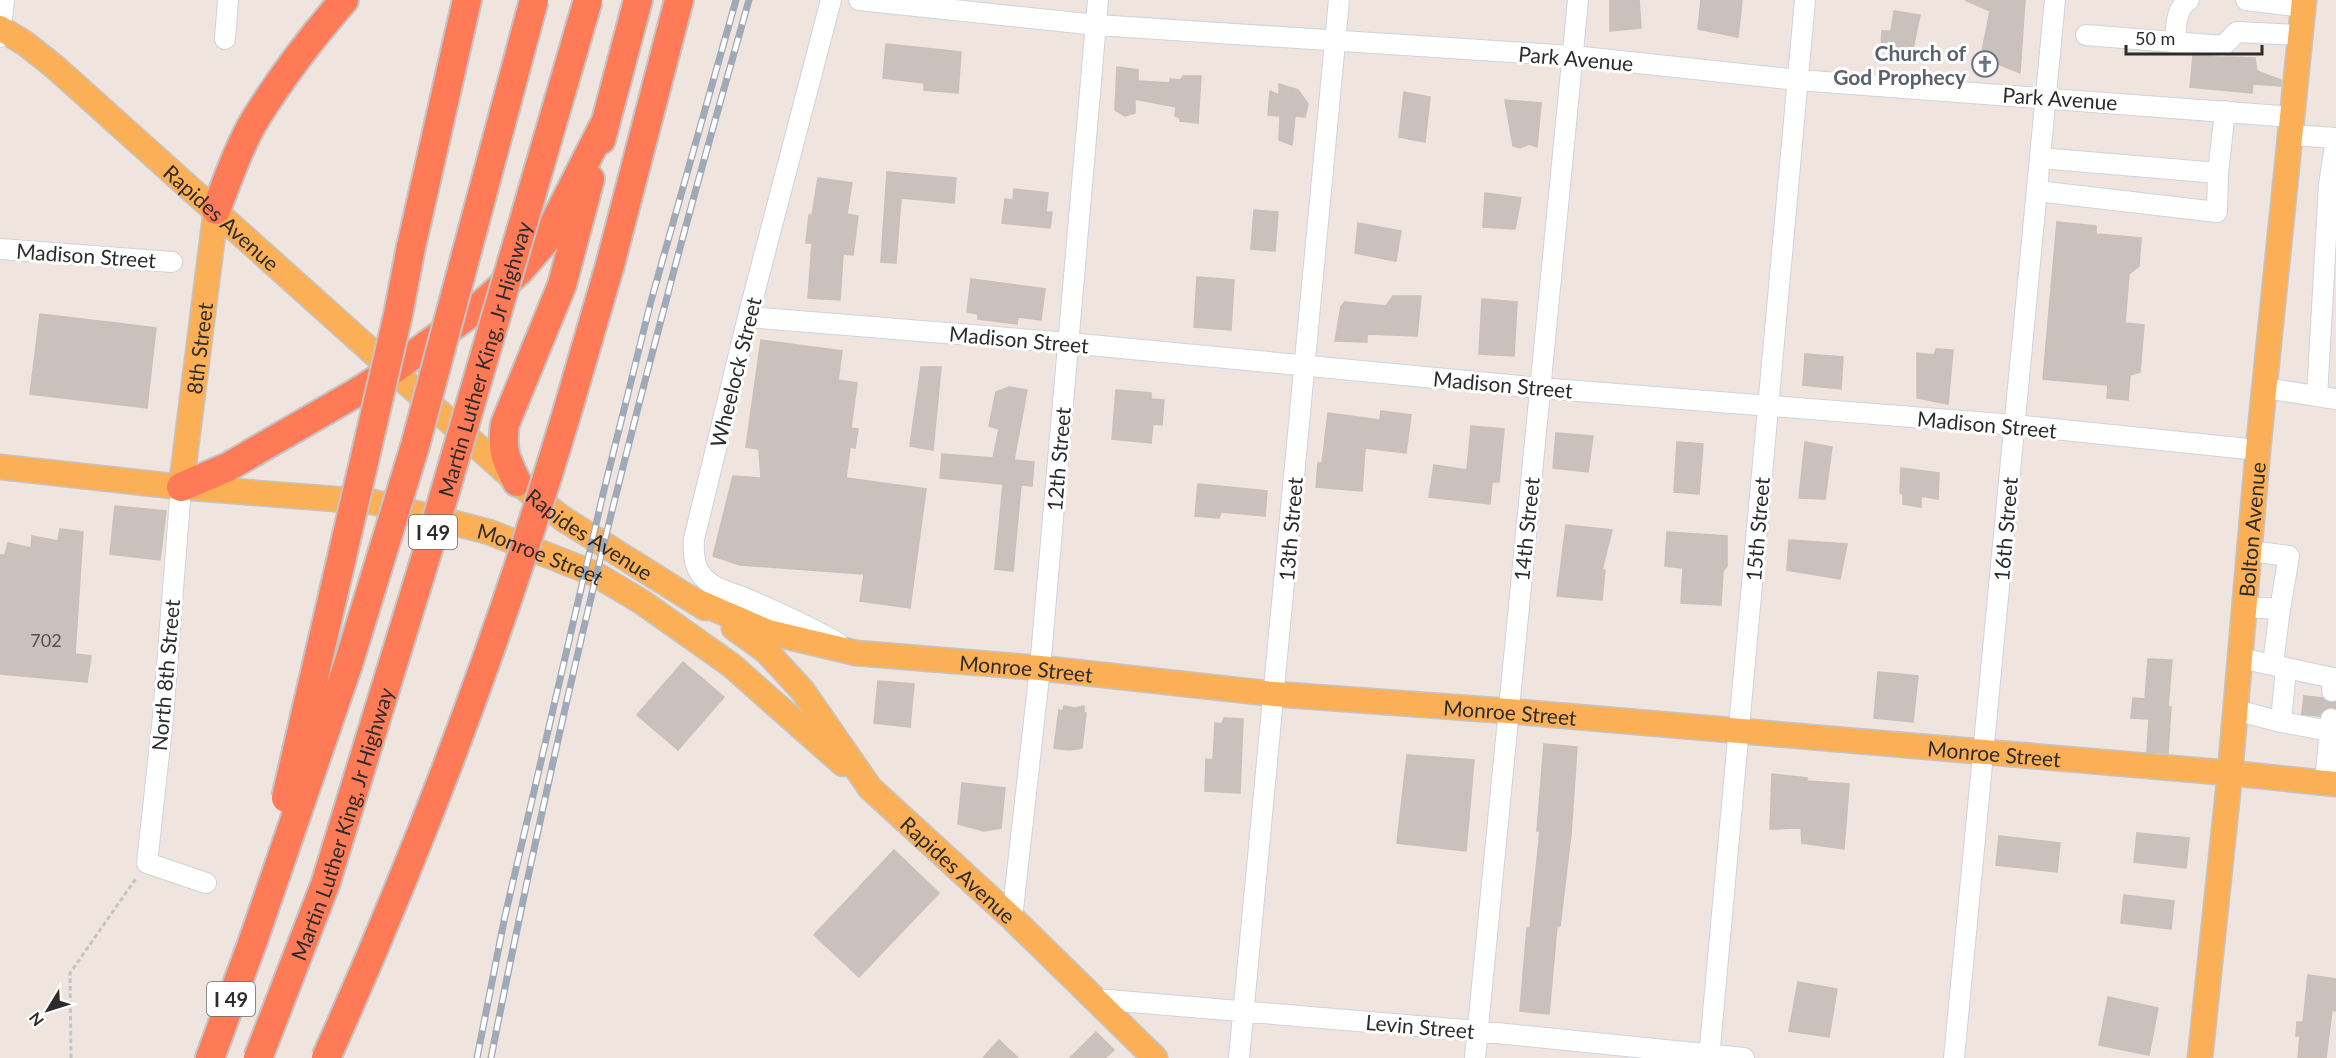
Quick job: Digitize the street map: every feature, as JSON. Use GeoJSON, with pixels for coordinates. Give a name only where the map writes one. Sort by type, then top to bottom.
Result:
{"type":"FeatureCollection","features":[{"type":"Feature","properties":{"kind":"highway"},"geometry":{"type":"LineString","coordinates":[[216,210],[255,119],[311,38],[344,0]]}},
{"type":"Feature","properties":{"kind":"highway"},"geometry":{"type":"LineString","coordinates":[[254,940],[398,315],[467,0]]}},
{"type":"Feature","properties":{"kind":"highway","name":"Martin Luther King, Jr Highway"},"geometry":{"type":"LineString","coordinates":[[210,1058],[254,940],[348,664],[415,446],[534,0]]}},
{"type":"Feature","properties":{"kind":"highway","name":"Martin Luther King, Jr Highway"},"geometry":{"type":"LineString","coordinates":[[258,1058],[325,885],[431,540],[588,0]]}},
{"type":"Feature","properties":{"kind":"highway"},"geometry":{"type":"LineString","coordinates":[[518,482],[505,459],[502,441],[505,424],[562,285],[638,0]]}},
{"type":"Feature","properties":{"kind":"highway"},"geometry":{"type":"LineString","coordinates":[[326,1058],[380,937],[448,766],[501,620],[563,429],[610,265],[679,0]]}},
{"type":"Feature","properties":{"kind":"highway"},"geometry":{"type":"LineString","coordinates":[[181,487],[256,452],[394,369],[479,307],[520,270],[545,241],[606,121]]}},
{"type":"Feature","properties":{"kind":"main road","name":"Bolton Avenue"},"geometry":{"type":"LineString","coordinates":[[2200,1058],[2230,773],[2258,450],[2303,4]]}},
{"type":"Feature","properties":{"kind":"main road","name":"Rapides Avenue"},"geometry":{"type":"LineString","coordinates":[[0,29],[26,44],[56,68],[518,482],[562,518],[692,599],[766,651],[802,690],[870,788],[1012,918],[1155,1058]]}},
{"type":"Feature","properties":{"kind":"main road","name":"8th Street"},"geometry":{"type":"LineString","coordinates":[[181,487],[216,210]]}},
{"type":"Feature","properties":{"kind":"main road","name":"Monroe Street"},"geometry":{"type":"LineString","coordinates":[[0,467],[181,487],[372,502],[489,532],[552,555],[595,574],[642,602],[731,665],[870,788]]}},
{"type":"Feature","properties":{"kind":"main road","name":"Monroe Street"},"geometry":{"type":"LineString","coordinates":[[692,599],[768,632],[856,653],[1040,668],[1274,694],[1508,711],[2331,783]]}},
{"type":"Feature","properties":{"kind":"street"},"geometry":{"type":"LineString","coordinates":[[0,37],[4,0]]}},
{"type":"Feature","properties":{"kind":"street"},"geometry":{"type":"LineString","coordinates":[[225,39],[228,0]]}},
{"type":"Feature","properties":{"kind":"street","name":"Wheelock Street"},"geometry":{"type":"LineString","coordinates":[[831,0],[748,317],[694,539],[693,555],[697,568],[716,588],[739,595],[801,622],[856,653]]}},
{"type":"Feature","properties":{"kind":"street","name":"Park Avenue"},"geometry":{"type":"LineString","coordinates":[[859,0],[1096,25],[1573,56],[1798,80],[2225,111],[2292,126],[2336,139]]}},
{"type":"Feature","properties":{"kind":"street","name":"12th Street"},"geometry":{"type":"LineString","coordinates":[[1012,918],[1040,668],[1098,0]]}},
{"type":"Feature","properties":{"kind":"street","name":"13th Street"},"geometry":{"type":"LineString","coordinates":[[1239,1058],[1339,0]]}},
{"type":"Feature","properties":{"kind":"street","name":"14th Street"},"geometry":{"type":"LineString","coordinates":[[1475,1058],[1578,0]]}},
{"type":"Feature","properties":{"kind":"street","name":"15th Street"},"geometry":{"type":"LineString","coordinates":[[1709,1056],[1805,0]]}},
{"type":"Feature","properties":{"kind":"street","name":"16th Street"},"geometry":{"type":"LineString","coordinates":[[1954,1058],[2055,0]]}},
{"type":"Feature","properties":{"kind":"street"},"geometry":{"type":"LineString","coordinates":[[2175,44],[2179,12],[2189,0]]}},
{"type":"Feature","properties":{"kind":"street"},"geometry":{"type":"LineString","coordinates":[[2246,0],[2303,4]]}},
{"type":"Feature","properties":{"kind":"street"},"geometry":{"type":"LineString","coordinates":[[2086,36],[2223,46],[2237,32],[2301,35]]}},
{"type":"Feature","properties":{"kind":"street"},"geometry":{"type":"LineString","coordinates":[[2037,191],[2217,212],[2218,173],[2225,111]]}},
{"type":"Feature","properties":{"kind":"street"},"geometry":{"type":"LineString","coordinates":[[2265,388],[2327,397],[2336,139]]}},
{"type":"Feature","properties":{"kind":"street"},"geometry":{"type":"LineString","coordinates":[[2040,158],[2218,173]]}},
{"type":"Feature","properties":{"kind":"street","name":"Madison Street"},"geometry":{"type":"LineString","coordinates":[[0,249],[171,262]]}},
{"type":"Feature","properties":{"kind":"street","name":"Madison Street"},"geometry":{"type":"LineString","coordinates":[[748,317],[1305,364],[1540,388],[2015,425],[2258,450]]}},
{"type":"Feature","properties":{"kind":"street","name":"North 8th Street"},"geometry":{"type":"LineString","coordinates":[[147,863],[163,717],[181,487]]}},
{"type":"Feature","properties":{"kind":"street"},"geometry":{"type":"LineString","coordinates":[[2250,551],[2289,556],[2280,609],[2281,722]]}},
{"type":"Feature","properties":{"kind":"street"},"geometry":{"type":"LineString","coordinates":[[2245,607],[2280,609]]}},
{"type":"Feature","properties":{"kind":"street"},"geometry":{"type":"LineString","coordinates":[[2240,658],[2279,666],[2320,685]]}},
{"type":"Feature","properties":{"kind":"street"},"geometry":{"type":"LineString","coordinates":[[2236,710],[2281,722],[2320,723],[2331,783]]}},
{"type":"Feature","properties":{"kind":"street"},"geometry":{"type":"LineString","coordinates":[[147,863],[206,883]]}},
{"type":"Feature","properties":{"kind":"street","name":"Levin Street"},"geometry":{"type":"LineString","coordinates":[[1096,999],[1477,1031],[1744,1058]]}},
{"type":"Feature","properties":{"kind":"path"},"geometry":{"type":"LineString","coordinates":[[71,1058],[70,973],[147,863]]}},
{"type":"Feature","properties":{"kind":"building"},"geometry":{"type":"Polygon","coordinates":[[[1610,0],[1639,0],[1641,28],[1610,31],[1610,0]]]}},
{"type":"Feature","properties":{"kind":"building"},"geometry":{"type":"Polygon","coordinates":[[[1701,0],[1742,0],[1738,37],[1698,29],[1701,0]]]}},
{"type":"Feature","properties":{"kind":"building"},"geometry":{"type":"Polygon","coordinates":[[[1965,0],[2025,0],[2020,73],[1981,57],[1990,11],[1965,0]]]}},
{"type":"Feature","properties":{"kind":"building"},"geometry":{"type":"Polygon","coordinates":[[[1894,11],[1920,15],[1912,53],[1881,48],[1882,31],[1891,31],[1894,11]]]}},
{"type":"Feature","properties":{"kind":"building"},"geometry":{"type":"Polygon","coordinates":[[[886,44],[961,52],[958,93],[924,90],[924,83],[883,78],[886,44]]]}},
{"type":"Feature","properties":{"kind":"building"},"geometry":{"type":"Polygon","coordinates":[[[2193,56],[2255,58],[2257,71],[2281,80],[2281,86],[2253,84],[2252,93],[2190,87],[2193,56]]]}},
{"type":"Feature","properties":{"kind":"building"},"geometry":{"type":"Polygon","coordinates":[[[1117,67],[1138,70],[1138,81],[1170,83],[1170,79],[1181,80],[1183,76],[1201,76],[1198,123],[1180,121],[1180,118],[1175,116],[1176,107],[1135,99],[1135,113],[1125,116],[1115,110],[1117,67]]]}},
{"type":"Feature","properties":{"kind":"building"},"geometry":{"type":"Polygon","coordinates":[[[1279,84],[1298,90],[1308,104],[1305,117],[1295,116],[1292,145],[1279,140],[1280,116],[1268,115],[1270,91],[1279,95],[1279,84]]]}},
{"type":"Feature","properties":{"kind":"building"},"geometry":{"type":"Polygon","coordinates":[[[1404,92],[1430,97],[1425,142],[1399,137],[1404,92]]]}},
{"type":"Feature","properties":{"kind":"building"},"geometry":{"type":"Polygon","coordinates":[[[1505,100],[1541,103],[1537,147],[1529,144],[1520,148],[1513,146],[1505,100]]]}},
{"type":"Feature","properties":{"kind":"building"},"geometry":{"type":"Polygon","coordinates":[[[887,172],[956,178],[954,203],[901,198],[896,263],[881,262],[887,172]]]}},
{"type":"Feature","properties":{"kind":"building"},"geometry":{"type":"Polygon","coordinates":[[[818,178],[852,183],[847,214],[858,216],[853,255],[843,254],[840,300],[808,298],[812,243],[806,243],[809,215],[812,215],[818,178]]]}},
{"type":"Feature","properties":{"kind":"building"},"geometry":{"type":"Polygon","coordinates":[[[1014,189],[1048,193],[1046,212],[1052,212],[1050,228],[1002,223],[1005,199],[1013,200],[1014,189]]]}},
{"type":"Feature","properties":{"kind":"building"},"geometry":{"type":"Polygon","coordinates":[[[1485,193],[1521,198],[1515,229],[1483,227],[1485,193]]]}},
{"type":"Feature","properties":{"kind":"building"},"geometry":{"type":"Polygon","coordinates":[[[1254,210],[1278,212],[1275,251],[1251,249],[1254,210]]]}},
{"type":"Feature","properties":{"kind":"building"},"geometry":{"type":"Polygon","coordinates":[[[2057,222],[2096,226],[2096,234],[2141,238],[2139,266],[2129,274],[2125,323],[2144,325],[2140,372],[2130,375],[2128,400],[2107,398],[2108,385],[2043,379],[2057,222]]]}},
{"type":"Feature","properties":{"kind":"building"},"geometry":{"type":"Polygon","coordinates":[[[1358,223],[1401,231],[1396,261],[1355,253],[1358,223]]]}},
{"type":"Feature","properties":{"kind":"building"},"geometry":{"type":"Polygon","coordinates":[[[1197,277],[1234,280],[1231,330],[1194,327],[1197,277]]]}},
{"type":"Feature","properties":{"kind":"building"},"geometry":{"type":"Polygon","coordinates":[[[971,279],[1045,289],[1041,320],[1018,317],[1017,324],[978,319],[978,314],[967,312],[971,279]]]}},
{"type":"Feature","properties":{"kind":"building"},"geometry":{"type":"Polygon","coordinates":[[[1393,296],[1421,296],[1417,336],[1367,334],[1367,342],[1335,341],[1341,306],[1345,302],[1386,306],[1393,296]]]}},
{"type":"Feature","properties":{"kind":"building"},"geometry":{"type":"Polygon","coordinates":[[[1482,299],[1517,302],[1514,356],[1479,354],[1482,299]]]}},
{"type":"Feature","properties":{"kind":"building"},"geometry":{"type":"Polygon","coordinates":[[[40,314],[156,328],[147,408],[30,394],[40,314]]]}},
{"type":"Feature","properties":{"kind":"building"},"geometry":{"type":"Polygon","coordinates":[[[761,340],[842,351],[838,380],[857,383],[851,428],[858,429],[855,448],[850,447],[846,478],[926,489],[910,608],[860,601],[864,574],[740,565],[713,556],[733,476],[761,478],[759,449],[746,447],[761,340]]]}},
{"type":"Feature","properties":{"kind":"building"},"geometry":{"type":"Polygon","coordinates":[[[1936,349],[1953,350],[1948,404],[1917,398],[1917,353],[1934,355],[1936,349]]]}},
{"type":"Feature","properties":{"kind":"building"},"geometry":{"type":"Polygon","coordinates":[[[1805,354],[1843,357],[1841,389],[1803,385],[1805,354]]]}},
{"type":"Feature","properties":{"kind":"building"},"geometry":{"type":"Polygon","coordinates":[[[921,367],[941,367],[933,450],[910,446],[921,367]]]}},
{"type":"Feature","properties":{"kind":"building"},"geometry":{"type":"Polygon","coordinates":[[[1009,387],[1027,390],[1014,460],[1034,462],[1032,486],[1021,485],[1013,571],[995,569],[1003,484],[940,478],[942,454],[993,458],[999,429],[989,426],[996,392],[1009,387]]]}},
{"type":"Feature","properties":{"kind":"building"},"geometry":{"type":"Polygon","coordinates":[[[1116,390],[1151,393],[1151,399],[1164,400],[1162,425],[1153,424],[1151,443],[1112,439],[1116,390]]]}},
{"type":"Feature","properties":{"kind":"building"},"geometry":{"type":"Polygon","coordinates":[[[1381,411],[1411,415],[1406,453],[1365,448],[1362,491],[1316,487],[1318,463],[1322,463],[1328,413],[1380,420],[1381,411]]]}},
{"type":"Feature","properties":{"kind":"building"},"geometry":{"type":"Polygon","coordinates":[[[1471,426],[1504,429],[1499,482],[1492,482],[1490,504],[1429,497],[1434,465],[1467,470],[1471,426]]]}},
{"type":"Feature","properties":{"kind":"building"},"geometry":{"type":"Polygon","coordinates":[[[1556,433],[1593,436],[1588,472],[1553,468],[1556,433]]]}},
{"type":"Feature","properties":{"kind":"building"},"geometry":{"type":"Polygon","coordinates":[[[1677,442],[1703,444],[1699,494],[1674,492],[1677,442]]]}},
{"type":"Feature","properties":{"kind":"building"},"geometry":{"type":"Polygon","coordinates":[[[1805,442],[1832,447],[1825,499],[1799,498],[1805,442]]]}},
{"type":"Feature","properties":{"kind":"building"},"geometry":{"type":"Polygon","coordinates":[[[1901,468],[1939,473],[1938,499],[1921,496],[1921,507],[1903,504],[1903,494],[1900,493],[1901,468]]]}},
{"type":"Feature","properties":{"kind":"building"},"geometry":{"type":"Polygon","coordinates":[[[1198,484],[1267,491],[1265,516],[1221,512],[1219,518],[1195,516],[1198,484]]]}},
{"type":"Feature","properties":{"kind":"building"},"geometry":{"type":"Polygon","coordinates":[[[115,506],[166,511],[160,560],[110,554],[115,506]]]}},
{"type":"Feature","properties":{"kind":"building"},"geometry":{"type":"Polygon","coordinates":[[[1566,525],[1612,530],[1602,570],[1605,570],[1602,600],[1557,596],[1566,525]]]}},
{"type":"Feature","properties":{"kind":"building"},"geometry":{"type":"Polygon","coordinates":[[[60,529],[83,532],[75,654],[91,656],[87,682],[0,674],[0,555],[5,555],[8,543],[31,548],[32,536],[58,541],[60,529]]]}},
{"type":"Feature","properties":{"kind":"building"},"geometry":{"type":"Polygon","coordinates":[[[1667,532],[1727,536],[1727,566],[1723,571],[1721,605],[1681,603],[1683,568],[1665,566],[1667,532]]]}},
{"type":"Feature","properties":{"kind":"building"},"geometry":{"type":"Polygon","coordinates":[[[1789,540],[1847,544],[1840,579],[1787,570],[1789,540]]]}},
{"type":"Feature","properties":{"kind":"building"},"geometry":{"type":"Polygon","coordinates":[[[2148,659],[2172,660],[2168,707],[2171,707],[2168,753],[2147,752],[2149,719],[2131,718],[2133,698],[2145,699],[2148,659]]]}},
{"type":"Feature","properties":{"kind":"building"},"geometry":{"type":"Polygon","coordinates":[[[683,662],[724,697],[678,750],[637,715],[683,662]]]}},
{"type":"Feature","properties":{"kind":"building"},"geometry":{"type":"Polygon","coordinates":[[[1878,672],[1918,676],[1913,722],[1874,718],[1878,672]]]}},
{"type":"Feature","properties":{"kind":"building"},"geometry":{"type":"Polygon","coordinates":[[[878,681],[914,684],[910,727],[874,723],[878,681]]]}},
{"type":"Feature","properties":{"kind":"building"},"geometry":{"type":"Polygon","coordinates":[[[1064,706],[1075,708],[1084,706],[1084,713],[1086,713],[1082,748],[1069,750],[1054,748],[1059,710],[1063,711],[1064,706]]]}},
{"type":"Feature","properties":{"kind":"building"},"geometry":{"type":"Polygon","coordinates":[[[1224,718],[1243,719],[1240,793],[1205,791],[1206,759],[1213,760],[1215,723],[1222,724],[1224,718]]]}},
{"type":"Feature","properties":{"kind":"building"},"geometry":{"type":"Polygon","coordinates":[[[1544,744],[1577,747],[1571,834],[1560,926],[1557,926],[1549,1014],[1520,1011],[1527,928],[1530,928],[1540,831],[1537,831],[1544,744]]]}},
{"type":"Feature","properties":{"kind":"building"},"geometry":{"type":"Polygon","coordinates":[[[1407,755],[1474,760],[1466,851],[1397,843],[1407,755]]]}},
{"type":"Feature","properties":{"kind":"building"},"geometry":{"type":"Polygon","coordinates":[[[1772,774],[1807,778],[1807,781],[1849,784],[1844,849],[1802,843],[1801,828],[1770,829],[1772,774]]]}},
{"type":"Feature","properties":{"kind":"building"},"geometry":{"type":"Polygon","coordinates":[[[962,783],[1005,788],[1001,828],[984,831],[958,824],[962,783]]]}},
{"type":"Feature","properties":{"kind":"building"},"geometry":{"type":"Polygon","coordinates":[[[2137,833],[2189,838],[2186,868],[2134,862],[2137,833]]]}},
{"type":"Feature","properties":{"kind":"building"},"geometry":{"type":"Polygon","coordinates":[[[1999,836],[2060,843],[2057,872],[1996,865],[1999,836]]]}},
{"type":"Feature","properties":{"kind":"building"},"geometry":{"type":"Polygon","coordinates":[[[894,850],[939,893],[859,977],[814,935],[894,850]]]}},
{"type":"Feature","properties":{"kind":"building"},"geometry":{"type":"Polygon","coordinates":[[[2124,895],[2174,901],[2171,929],[2121,923],[2124,895]]]}},
{"type":"Feature","properties":{"kind":"building"},"geometry":{"type":"Polygon","coordinates":[[[2308,975],[2336,979],[2336,1011],[2332,1010],[2326,1058],[2298,1058],[2300,1036],[2296,1036],[2297,1022],[2303,1022],[2308,975]]]}},
{"type":"Feature","properties":{"kind":"building"},"geometry":{"type":"Polygon","coordinates":[[[1798,982],[1837,989],[1829,1037],[1789,1031],[1798,982]]]}},
{"type":"Feature","properties":{"kind":"building"},"geometry":{"type":"Polygon","coordinates":[[[2108,997],[2158,1008],[2149,1055],[2099,1045],[2108,997]]]}},
{"type":"Feature","properties":{"kind":"building"},"geometry":{"type":"Polygon","coordinates":[[[1096,1032],[1114,1050],[1105,1058],[1070,1058],[1096,1032]]]}},
{"type":"Feature","properties":{"kind":"building"},"geometry":{"type":"Polygon","coordinates":[[[999,1040],[1018,1058],[983,1058],[999,1040]]]}},
{"type":"Feature","properties":{"kind":"tunnel"},"geometry":{"type":"LineString","coordinates":[[2311,716],[2314,689]]}},
{"type":"Feature","properties":{"kind":"tunnel"},"geometry":{"type":"LineString","coordinates":[[2331,718],[2332,691]]}},
{"type":"Feature","properties":{"kind":"railway"},"geometry":{"type":"LineString","coordinates":[[477,1058],[505,916],[604,490],[651,301],[736,0]]}},
{"type":"Feature","properties":{"kind":"railway"},"geometry":{"type":"LineString","coordinates":[[491,1058],[530,868],[594,583],[676,263],[749,0]]}},
{"type":"Feature","properties":{"kind":"place","name":"Church of God Prophecy"},"geometry":{"type":"Point","coordinates":[1985,64]}}]}
